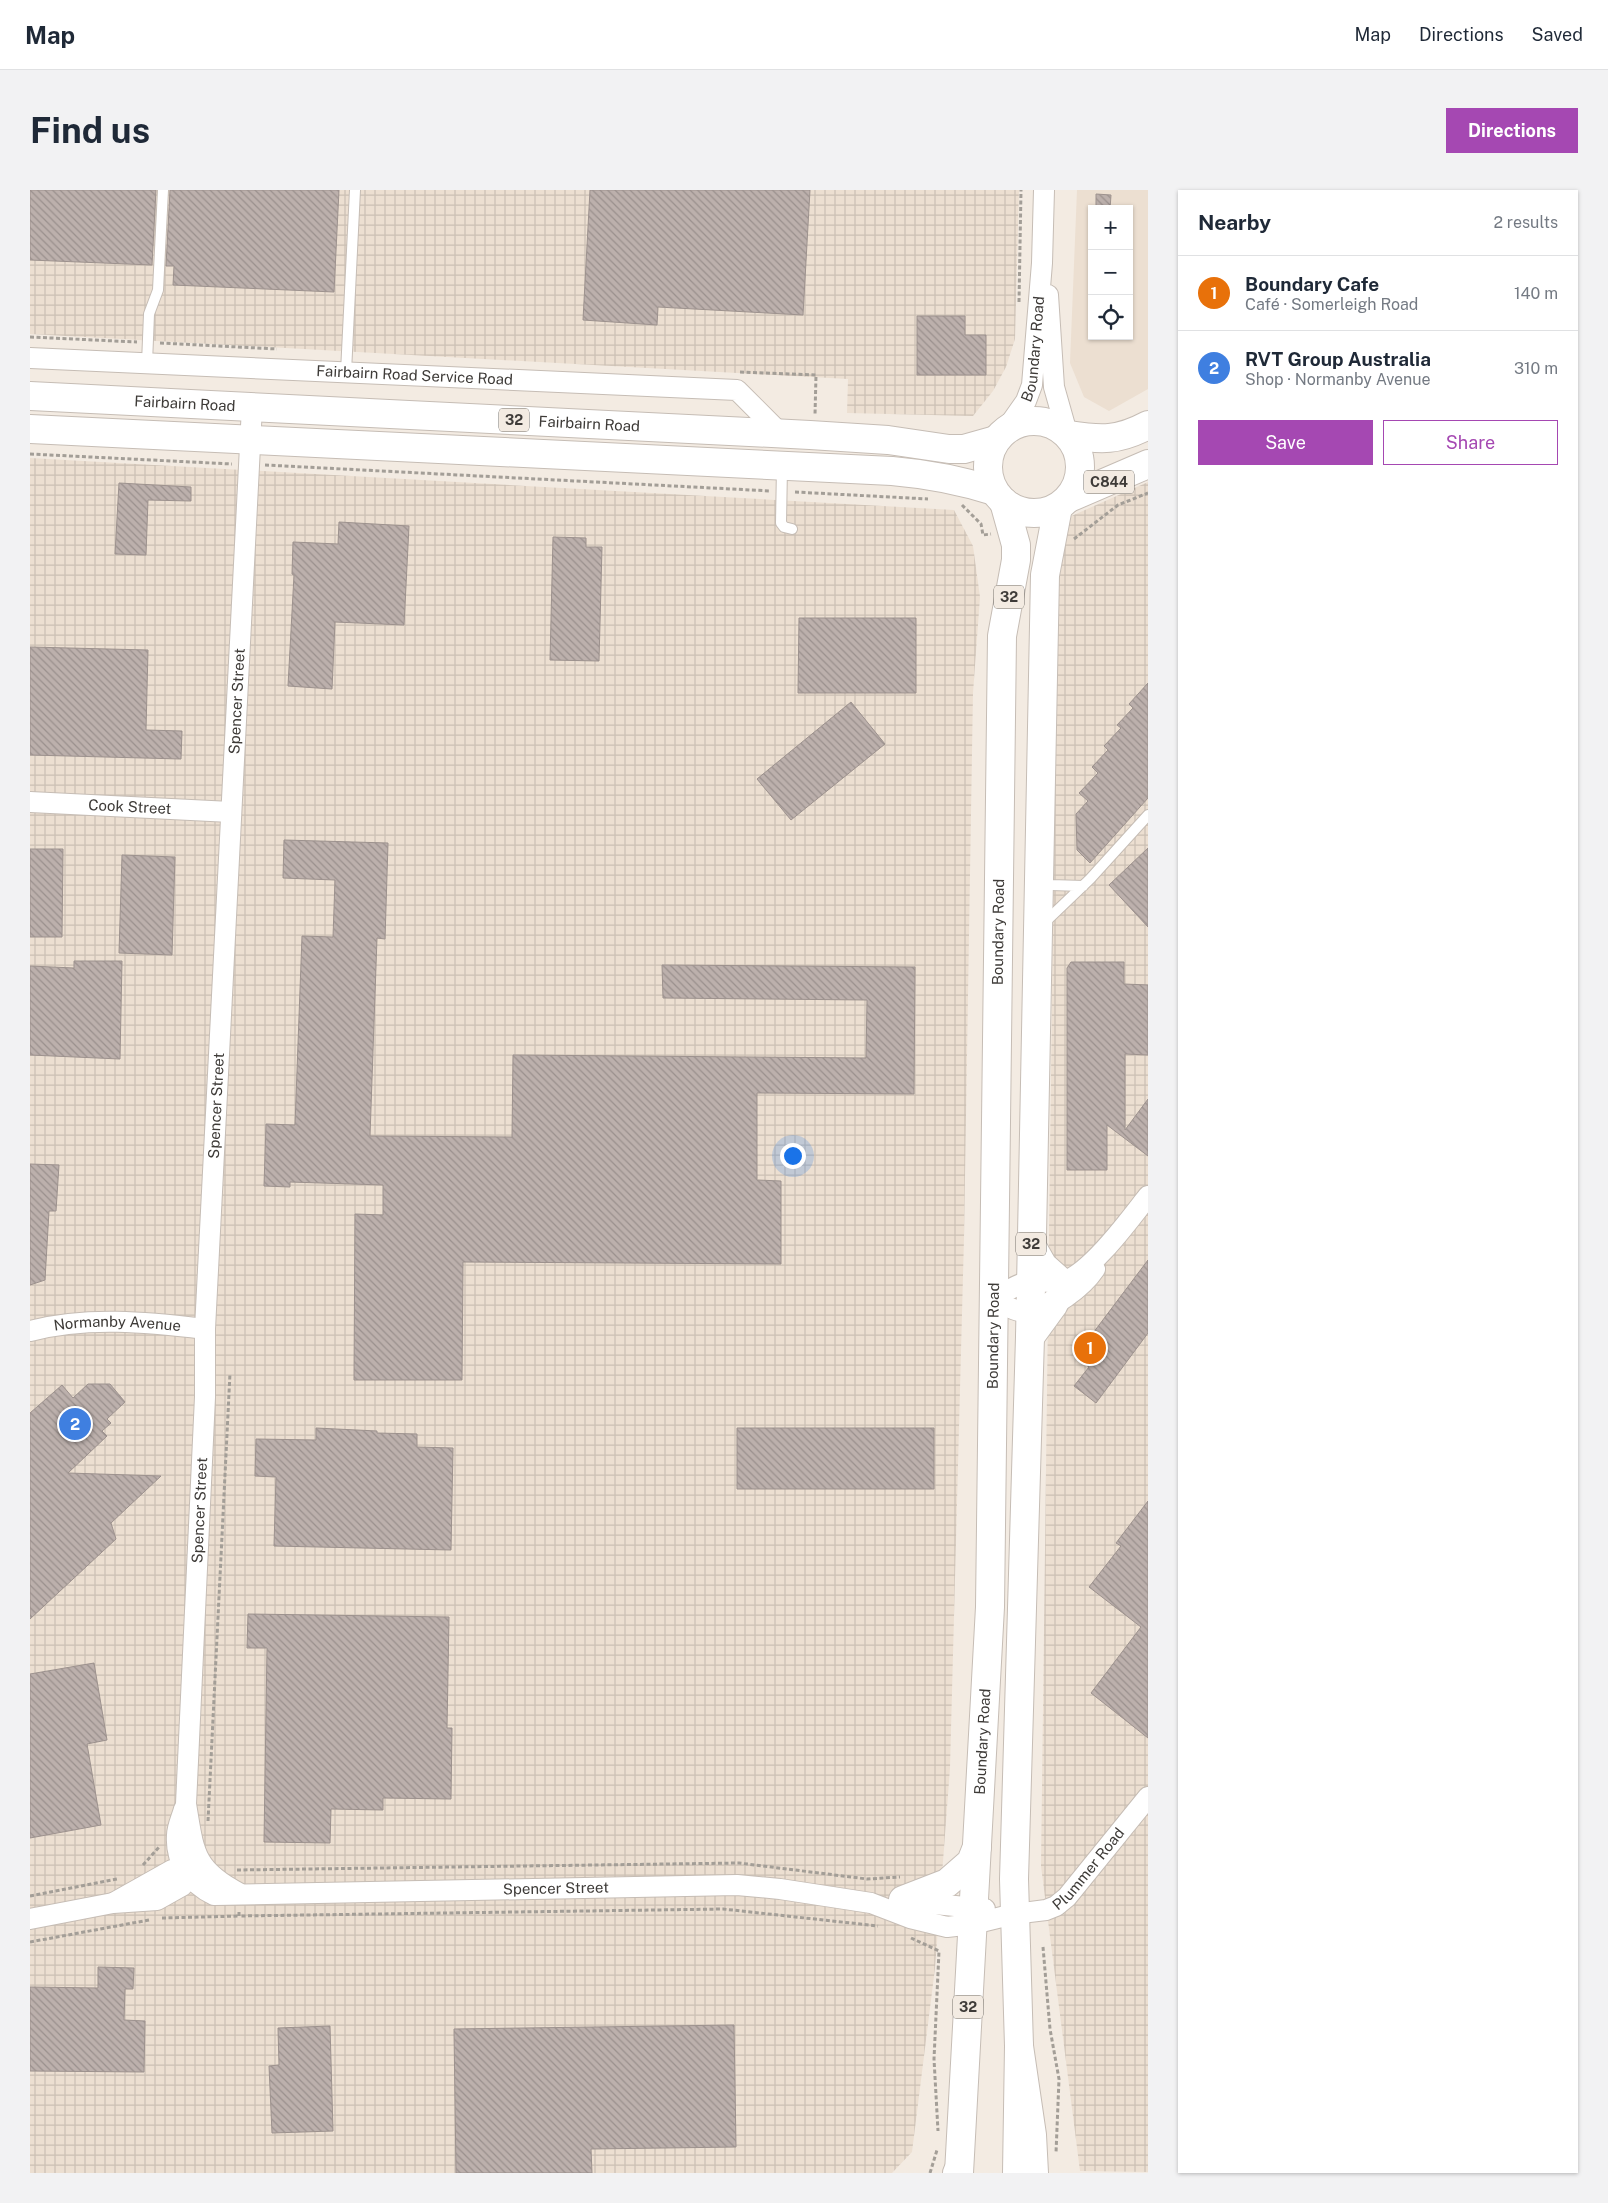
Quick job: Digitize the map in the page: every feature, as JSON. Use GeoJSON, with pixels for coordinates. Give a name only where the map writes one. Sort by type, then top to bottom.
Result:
{"type":"FeatureCollection","features":[{"type":"Feature","properties":{"kind":"main road","name":"Fairbairn Road"},"geometry":{"type":"LineString","coordinates":[[30,396],[888,440],[949,449],[964,449],[1002,434]]}},
{"type":"Feature","properties":{"kind":"main road","name":"32"},"geometry":{"type":"LineString","coordinates":[[999,497],[988,468],[990,453],[1002,434],[1022,422],[1038,420],[1058,425],[1068,434],[1078,450],[1081,466],[1078,483],[1064,502],[1045,574],[1031,1245],[1031,1281],[1044,1309],[1014,1879],[1019,2046],[1017,2173]]}},
{"type":"Feature","properties":{"kind":"main road"},"geometry":{"type":"LineString","coordinates":[[1068,434],[1103,439],[1118,438],[1148,425]]}},
{"type":"Feature","properties":{"kind":"main road","name":"32"},"geometry":{"type":"LineString","coordinates":[[30,429],[250,452],[781,479],[925,474],[963,480],[999,497],[1016,510],[1030,513],[1045,512],[1064,502]]}},
{"type":"Feature","properties":{"kind":"main road","name":"C844"},"geometry":{"type":"LineString","coordinates":[[1064,502],[1148,464]]}},
{"type":"Feature","properties":{"kind":"main road","name":"Boundary Road"},"geometry":{"type":"LineString","coordinates":[[958,2172],[990,1607],[992,1300],[1002,636],[1016,560],[1013,532],[999,497]]}},
{"type":"Feature","properties":{"kind":"main road"},"geometry":{"type":"LineString","coordinates":[[1031,1245],[1043,1266],[1044,1309]]}},
{"type":"Feature","properties":{"kind":"main road"},"geometry":{"type":"LineString","coordinates":[[903,1889],[947,1883],[971,1862],[977,1847]]}},
{"type":"Feature","properties":{"kind":"main road"},"geometry":{"type":"LineString","coordinates":[[1019,2046],[1032,2135],[1034,2173]]}},
{"type":"Feature","properties":{"kind":"street","name":"Boundary Road"},"geometry":{"type":"LineString","coordinates":[[1002,434],[1026,401],[1032,384],[1042,264],[1044,190]]}},
{"type":"Feature","properties":{"kind":"street","name":"Boundary Road"},"geometry":{"type":"LineString","coordinates":[[1042,264],[1049,303],[1054,387],[1068,434]]}},
{"type":"Feature","properties":{"kind":"street","name":"Fairbairn Road Service Road"},"geometry":{"type":"LineString","coordinates":[[30,358],[737,390],[781,434]]}},
{"type":"Feature","properties":{"kind":"street","name":"Spencer Street"},"geometry":{"type":"LineString","coordinates":[[252,407],[205,1329],[205,1397],[186,1804],[185,1846],[196,1855],[192,1869],[239,1893],[707,1884],[780,1889],[871,1903],[910,1918],[947,1927],[974,1915]]}},
{"type":"Feature","properties":{"kind":"street","name":"Cook Street"},"geometry":{"type":"LineString","coordinates":[[30,802],[231,812]]}},
{"type":"Feature","properties":{"kind":"street"},"geometry":{"type":"LineString","coordinates":[[992,1300],[1015,1310],[1044,1309],[1076,1291],[1089,1278],[1127,1222],[1148,1196]]}},
{"type":"Feature","properties":{"kind":"street"},"geometry":{"type":"LineString","coordinates":[[992,1300],[1015,1286],[1031,1281]]}},
{"type":"Feature","properties":{"kind":"street","name":"Normanby Avenue"},"geometry":{"type":"LineString","coordinates":[[30,1331],[78,1322],[122,1322],[205,1329]]}},
{"type":"Feature","properties":{"kind":"street","name":"Plummer Road"},"geometry":{"type":"LineString","coordinates":[[974,1915],[1014,1914],[1046,1910],[1056,1906],[1067,1897],[1148,1797]]}},
{"type":"Feature","properties":{"kind":"street"},"geometry":{"type":"LineString","coordinates":[[30,1919],[113,1904],[157,1900],[177,1890],[192,1869]]}},
{"type":"Feature","properties":{"kind":"street","name":"Spencer Street"},"geometry":{"type":"LineString","coordinates":[[871,1903],[903,1889],[974,1915]]}},
{"type":"Feature","properties":{"kind":"lane"},"geometry":{"type":"LineString","coordinates":[[147,363],[149,314],[158,290],[163,190]]}},
{"type":"Feature","properties":{"kind":"lane"},"geometry":{"type":"LineString","coordinates":[[346,372],[355,190]]}},
{"type":"Feature","properties":{"kind":"lane"},"geometry":{"type":"LineString","coordinates":[[781,479],[781,523],[784,527],[792,529]]}},
{"type":"Feature","properties":{"kind":"lane"},"geometry":{"type":"LineString","coordinates":[[1038,930],[1083,886],[1148,815]]}},
{"type":"Feature","properties":{"kind":"lane"},"geometry":{"type":"LineString","coordinates":[[1039,878],[1045,883],[1052,885],[1083,886]]}},
{"type":"Feature","properties":{"kind":"path"},"geometry":{"type":"LineString","coordinates":[[1019,305],[1021,190]]}},
{"type":"Feature","properties":{"kind":"path"},"geometry":{"type":"LineString","coordinates":[[30,454],[250,452],[781,479],[938,500]]}},
{"type":"Feature","properties":{"kind":"path"},"geometry":{"type":"LineString","coordinates":[[1054,536],[1071,540],[1076,539],[1118,505],[1148,493]]}},
{"type":"Feature","properties":{"kind":"path"},"geometry":{"type":"LineString","coordinates":[[958,501],[982,524],[983,535],[1013,532]]}},
{"type":"Feature","properties":{"kind":"path"},"geometry":{"type":"LineString","coordinates":[[138,1870],[159,1846],[185,1846],[208,1843],[230,1373]]}},
{"type":"Feature","properties":{"kind":"path"},"geometry":{"type":"LineString","coordinates":[[229,1867],[238,1871],[739,1863],[867,1879],[903,1889]]}},
{"type":"Feature","properties":{"kind":"path"},"geometry":{"type":"LineString","coordinates":[[30,1896],[124,1878]]}},
{"type":"Feature","properties":{"kind":"path"},"geometry":{"type":"LineString","coordinates":[[239,1893],[239,1916]]}},
{"type":"Feature","properties":{"kind":"path"},"geometry":{"type":"LineString","coordinates":[[30,1942],[164,1918],[239,1916],[723,1909],[887,1928]]}},
{"type":"Feature","properties":{"kind":"path"},"geometry":{"type":"LineString","coordinates":[[909,1936],[930,1948],[939,1950],[934,2059],[938,2136]]}},
{"type":"Feature","properties":{"kind":"path"},"geometry":{"type":"LineString","coordinates":[[1043,1946],[1050,2029],[1059,2078],[1056,2155]]}},
{"type":"Feature","properties":{"kind":"path"},"geometry":{"type":"LineString","coordinates":[[930,2173],[935,2159],[937,2144]]}},
{"type":"Feature","properties":{"kind":"shaded area"},"geometry":{"type":"Polygon","coordinates":[[[30,190],[1019,190],[1015,339],[1006,367],[993,391],[973,416],[847,413],[848,379],[30,334],[30,190]]]}},
{"type":"Feature","properties":{"kind":"shaded area"},"geometry":{"type":"Polygon","coordinates":[[[1077,190],[1148,190],[1148,389],[1109,411],[1084,397],[1070,363],[1077,190]]]}},
{"type":"Feature","properties":{"kind":"shaded area"},"geometry":{"type":"Polygon","coordinates":[[[30,458],[954,510],[973,546],[980,597],[973,693],[964,1238],[950,1768],[935,1968],[912,2152],[892,2173],[30,2173],[30,458]]]}},
{"type":"Feature","properties":{"kind":"shaded area"},"geometry":{"type":"Polygon","coordinates":[[[1148,482],[1148,2172],[1080,2171],[1041,1866],[1058,522],[1148,482]]]}},
{"type":"Feature","properties":{"kind":"building"},"geometry":{"type":"Polygon","coordinates":[[[30,190],[156,190],[152,265],[30,260],[30,190]]]}},
{"type":"Feature","properties":{"kind":"building"},"geometry":{"type":"Polygon","coordinates":[[[170,190],[339,190],[334,292],[173,285],[174,266],[166,266],[170,190]]]}},
{"type":"Feature","properties":{"kind":"building"},"geometry":{"type":"Polygon","coordinates":[[[590,190],[810,190],[803,315],[658,307],[657,325],[583,320],[590,190]]]}},
{"type":"Feature","properties":{"kind":"building"},"geometry":{"type":"Polygon","coordinates":[[[1096,194],[1111,195],[1110,205],[1096,205],[1096,194]]]}},
{"type":"Feature","properties":{"kind":"building"},"geometry":{"type":"Polygon","coordinates":[[[917,316],[965,316],[965,335],[986,335],[986,375],[917,375],[917,316]]]}},
{"type":"Feature","properties":{"kind":"building"},"geometry":{"type":"Polygon","coordinates":[[[119,483],[191,487],[191,501],[148,500],[146,555],[115,554],[119,483]]]}},
{"type":"Feature","properties":{"kind":"building"},"geometry":{"type":"Polygon","coordinates":[[[339,522],[409,526],[404,625],[335,622],[332,689],[288,686],[294,575],[292,574],[293,542],[338,544],[339,522]]]}},
{"type":"Feature","properties":{"kind":"building"},"geometry":{"type":"Polygon","coordinates":[[[553,537],[586,538],[586,547],[602,547],[599,661],[550,660],[553,537]]]}},
{"type":"Feature","properties":{"kind":"building"},"geometry":{"type":"Polygon","coordinates":[[[799,618],[916,618],[916,693],[798,693],[799,618]]]}},
{"type":"Feature","properties":{"kind":"building"},"geometry":{"type":"Polygon","coordinates":[[[30,647],[148,650],[146,730],[182,731],[181,759],[30,755],[30,647]]]}},
{"type":"Feature","properties":{"kind":"building"},"geometry":{"type":"Polygon","coordinates":[[[1148,683],[1148,798],[1090,863],[1077,850],[1076,814],[1088,801],[1079,793],[1098,773],[1092,767],[1108,750],[1104,746],[1121,728],[1117,725],[1133,708],[1129,704],[1148,683]]]}},
{"type":"Feature","properties":{"kind":"building"},"geometry":{"type":"Polygon","coordinates":[[[851,702],[885,744],[791,820],[757,779],[851,702]]]}},
{"type":"Feature","properties":{"kind":"building"},"geometry":{"type":"Polygon","coordinates":[[[284,840],[388,843],[385,939],[377,938],[370,1136],[512,1137],[513,1055],[866,1058],[867,1000],[663,998],[662,965],[915,967],[914,1094],[757,1093],[757,1180],[781,1181],[781,1264],[463,1262],[462,1380],[354,1380],[355,1214],[383,1215],[383,1185],[290,1182],[290,1187],[264,1186],[266,1124],[295,1125],[302,936],[333,937],[335,880],[283,878],[284,840]]]}},
{"type":"Feature","properties":{"kind":"building"},"geometry":{"type":"Polygon","coordinates":[[[1148,848],[1148,927],[1109,885],[1148,848]]]}},
{"type":"Feature","properties":{"kind":"building"},"geometry":{"type":"Polygon","coordinates":[[[30,849],[63,849],[62,937],[30,937],[30,849]]]}},
{"type":"Feature","properties":{"kind":"building"},"geometry":{"type":"Polygon","coordinates":[[[122,855],[175,857],[172,955],[119,953],[122,855]]]}},
{"type":"Feature","properties":{"kind":"building"},"geometry":{"type":"Polygon","coordinates":[[[74,961],[122,961],[120,1059],[30,1055],[30,966],[74,968],[74,961]]]}},
{"type":"Feature","properties":{"kind":"building"},"geometry":{"type":"Polygon","coordinates":[[[1071,962],[1124,962],[1124,984],[1148,985],[1148,1055],[1125,1054],[1125,1130],[1148,1099],[1148,1156],[1107,1125],[1107,1170],[1067,1170],[1067,968],[1071,962]]]}},
{"type":"Feature","properties":{"kind":"building"},"geometry":{"type":"Polygon","coordinates":[[[30,1164],[59,1165],[56,1211],[49,1211],[45,1280],[30,1285],[30,1164]]]}},
{"type":"Feature","properties":{"kind":"building"},"geometry":{"type":"Polygon","coordinates":[[[1148,1260],[1148,1333],[1096,1403],[1074,1386],[1089,1367],[1075,1357],[1148,1260]]]}},
{"type":"Feature","properties":{"kind":"building"},"geometry":{"type":"Polygon","coordinates":[[[88,1384],[110,1384],[125,1402],[107,1419],[111,1423],[102,1431],[107,1436],[68,1473],[161,1476],[111,1523],[116,1539],[30,1619],[30,1413],[62,1385],[73,1398],[88,1384]]]}},
{"type":"Feature","properties":{"kind":"building"},"geometry":{"type":"Polygon","coordinates":[[[316,1428],[417,1434],[417,1447],[453,1448],[451,1550],[274,1546],[276,1477],[255,1476],[256,1439],[316,1440],[316,1428]]]}},
{"type":"Feature","properties":{"kind":"building"},"geometry":{"type":"Polygon","coordinates":[[[737,1428],[934,1428],[934,1489],[737,1489],[737,1428]]]}},
{"type":"Feature","properties":{"kind":"building"},"geometry":{"type":"Polygon","coordinates":[[[1148,1501],[1148,1738],[1091,1693],[1141,1627],[1089,1587],[1121,1546],[1116,1543],[1148,1501]]]}},
{"type":"Feature","properties":{"kind":"building"},"geometry":{"type":"Polygon","coordinates":[[[248,1614],[449,1617],[447,1728],[452,1728],[451,1799],[383,1798],[383,1810],[331,1809],[330,1843],[264,1842],[267,1648],[247,1648],[248,1614]]]}},
{"type":"Feature","properties":{"kind":"building"},"geometry":{"type":"Polygon","coordinates":[[[94,1663],[107,1740],[87,1744],[101,1825],[30,1838],[30,1674],[94,1663]]]}},
{"type":"Feature","properties":{"kind":"building"},"geometry":{"type":"Polygon","coordinates":[[[98,1967],[134,1968],[133,1989],[125,1989],[124,2020],[145,2021],[144,2072],[30,2071],[30,1987],[98,1988],[98,1967]]]}},
{"type":"Feature","properties":{"kind":"building"},"geometry":{"type":"Polygon","coordinates":[[[734,2025],[736,2147],[591,2149],[592,2173],[456,2173],[454,2029],[734,2025]]]}},
{"type":"Feature","properties":{"kind":"building"},"geometry":{"type":"Polygon","coordinates":[[[330,2026],[333,2131],[272,2133],[269,2066],[279,2065],[278,2028],[330,2026]]]}},
{"type":"Feature","properties":{"kind":"place","name":"Boundary Cafe"},"geometry":{"type":"Point","coordinates":[1090,1348]}},
{"type":"Feature","properties":{"kind":"place","name":"RVT Group Australia"},"geometry":{"type":"Point","coordinates":[75,1424]}}]}
